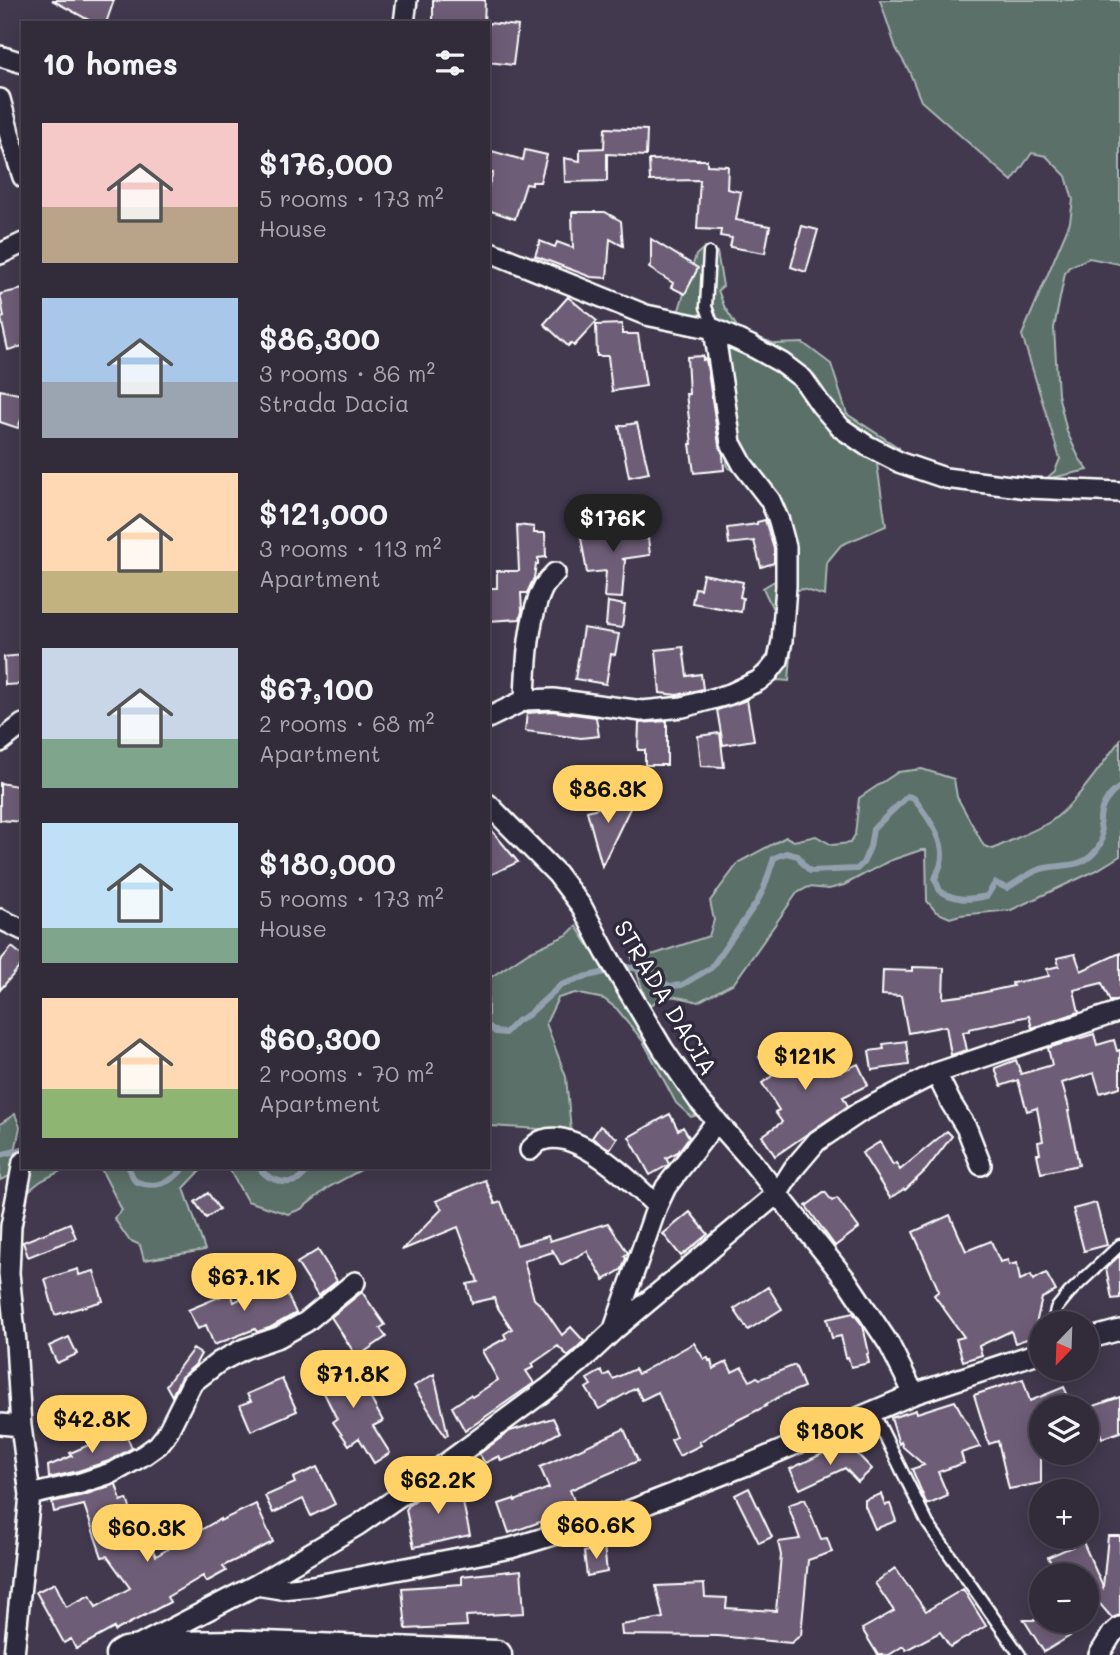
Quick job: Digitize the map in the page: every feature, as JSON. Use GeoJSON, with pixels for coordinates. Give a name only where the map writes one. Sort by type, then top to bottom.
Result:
{"type":"FeatureCollection","features":[{"type":"Feature","properties":{"kind":"main road"},"geometry":{"type":"LineString","coordinates":[[123,1654],[170,1646],[242,1645],[497,1655]]}},
{"type":"Feature","properties":{"kind":"street"},"geometry":{"type":"LineString","coordinates":[[404,21],[407,0]]}},
{"type":"Feature","properties":{"kind":"street"},"geometry":{"type":"LineString","coordinates":[[0,56],[21,62]]}},
{"type":"Feature","properties":{"kind":"street"},"geometry":{"type":"LineString","coordinates":[[0,99],[21,171]]}},
{"type":"Feature","properties":{"kind":"street"},"geometry":{"type":"LineString","coordinates":[[0,254],[21,244]]}},
{"type":"Feature","properties":{"kind":"street"},"geometry":{"type":"LineString","coordinates":[[490,252],[646,315],[714,329],[782,363],[803,379],[841,428],[901,463],[945,478],[1028,488],[1120,492]]}},
{"type":"Feature","properties":{"kind":"street"},"geometry":{"type":"LineString","coordinates":[[490,717],[525,701],[553,699],[642,710],[683,707],[730,694],[758,681],[778,660],[786,586],[786,547],[771,500],[743,465],[731,443],[714,329]]}},
{"type":"Feature","properties":{"kind":"street"},"geometry":{"type":"LineString","coordinates":[[525,701],[526,663],[533,620],[544,587],[555,573]]}},
{"type":"Feature","properties":{"kind":"street"},"geometry":{"type":"LineString","coordinates":[[0,742],[21,726]]}},
{"type":"Feature","properties":{"kind":"street","name":"STRADA DACIA"},"geometry":{"type":"LineString","coordinates":[[490,806],[557,874],[582,907],[663,1049],[699,1101],[778,1192],[854,1292],[889,1345],[914,1394]]}},
{"type":"Feature","properties":{"kind":"street"},"geometry":{"type":"LineString","coordinates":[[0,919],[21,929]]}},
{"type":"Feature","properties":{"kind":"street"},"geometry":{"type":"LineString","coordinates":[[123,1654],[256,1585],[358,1525],[437,1470],[579,1363],[614,1330],[778,1192],[817,1141],[860,1112],[936,1073],[1120,1012]]}},
{"type":"Feature","properties":{"kind":"street"},"geometry":{"type":"LineString","coordinates":[[936,1073],[967,1129],[981,1165]]}},
{"type":"Feature","properties":{"kind":"street"},"geometry":{"type":"LineString","coordinates":[[614,1330],[666,1187],[717,1121]]}},
{"type":"Feature","properties":{"kind":"street"},"geometry":{"type":"LineString","coordinates":[[530,1150],[541,1140],[559,1138],[579,1145],[621,1172],[657,1206]]}},
{"type":"Feature","properties":{"kind":"street"},"geometry":{"type":"LineString","coordinates":[[14,1655],[30,1495],[21,1426],[9,1273],[11,1226],[22,1169]]}},
{"type":"Feature","properties":{"kind":"street"},"geometry":{"type":"LineString","coordinates":[[30,1495],[82,1483],[114,1472],[158,1446],[192,1383],[219,1362],[244,1349],[279,1337],[306,1322],[355,1282]]}},
{"type":"Feature","properties":{"kind":"street"},"geometry":{"type":"LineString","coordinates":[[1099,1336],[1120,1330]]}},
{"type":"Feature","properties":{"kind":"street"},"geometry":{"type":"LineString","coordinates":[[256,1585],[281,1589],[312,1586],[511,1548],[614,1517],[747,1465],[914,1394],[1029,1356]]}},
{"type":"Feature","properties":{"kind":"street"},"geometry":{"type":"LineString","coordinates":[[0,1424],[21,1426]]}},
{"type":"Feature","properties":{"kind":"street"},"geometry":{"type":"LineString","coordinates":[[1099,1655],[1112,1634],[1120,1627]]}},
{"type":"Feature","properties":{"kind":"lane"},"geometry":{"type":"LineString","coordinates":[[709,253],[706,307],[714,329]]}},
{"type":"Feature","properties":{"kind":"lane"},"geometry":{"type":"LineString","coordinates":[[1055,1311],[1069,1293],[1120,1245]]}},
{"type":"Feature","properties":{"kind":"lane"},"geometry":{"type":"LineString","coordinates":[[873,1412],[928,1524],[1020,1655]]}},
{"type":"Feature","properties":{"kind":"green space"},"geometry":{"type":"Polygon","coordinates":[[[880,0],[1120,0],[1120,264],[1089,258],[1069,267],[1065,273],[1054,328],[1058,394],[1067,432],[1088,470],[1046,479],[1055,471],[1060,459],[1022,335],[1070,222],[1073,200],[1066,176],[1046,156],[1032,153],[1012,181],[921,101],[896,48],[880,0]]]}},
{"type":"Feature","properties":{"kind":"green space"},"geometry":{"type":"Polygon","coordinates":[[[705,247],[717,252],[723,286],[718,290],[724,306],[739,330],[775,344],[803,343],[831,364],[847,414],[899,448],[892,467],[877,464],[886,526],[841,545],[827,562],[825,596],[803,589],[792,591],[793,631],[789,681],[777,680],[755,692],[750,675],[771,652],[776,616],[763,588],[778,579],[780,545],[769,507],[734,470],[728,468],[708,340],[690,333],[674,332],[696,255],[705,247]]]}},
{"type":"Feature","properties":{"kind":"green space"},"geometry":{"type":"Polygon","coordinates":[[[1120,740],[1120,856],[1097,870],[1011,910],[950,918],[936,912],[927,901],[926,850],[921,850],[889,861],[844,885],[829,889],[808,887],[797,893],[734,983],[698,1002],[671,996],[659,999],[649,1009],[631,955],[655,954],[709,936],[714,920],[710,901],[739,862],[786,837],[794,841],[816,836],[832,845],[850,843],[855,835],[859,798],[898,772],[922,769],[954,779],[957,797],[984,846],[993,849],[1041,827],[1057,816],[1087,785],[1120,740]]]}},
{"type":"Feature","properties":{"kind":"green space"},"geometry":{"type":"Polygon","coordinates":[[[576,926],[698,1115],[691,1117],[676,1103],[643,1041],[617,1009],[604,999],[575,993],[558,998],[546,1023],[566,1077],[571,1131],[490,1126],[490,978],[529,952],[567,935],[576,926]]]}},
{"type":"Feature","properties":{"kind":"green space"},"geometry":{"type":"Polygon","coordinates":[[[15,1114],[20,1127],[10,1176],[0,1180],[0,1124],[15,1114]]]}},
{"type":"Feature","properties":{"kind":"green space"},"geometry":{"type":"Polygon","coordinates":[[[33,1169],[64,1169],[41,1181],[27,1192],[33,1169]]]}},
{"type":"Feature","properties":{"kind":"green space"},"geometry":{"type":"Polygon","coordinates":[[[101,1169],[202,1169],[184,1188],[205,1250],[144,1260],[140,1245],[129,1240],[114,1218],[122,1210],[101,1169]]]}},
{"type":"Feature","properties":{"kind":"green space"},"geometry":{"type":"Polygon","coordinates":[[[229,1169],[362,1169],[329,1187],[301,1209],[288,1214],[247,1201],[229,1169]]]}},
{"type":"Feature","properties":{"kind":"building"},"geometry":{"type":"Polygon","coordinates":[[[52,0],[114,0],[107,21],[90,21],[52,0]]]}},
{"type":"Feature","properties":{"kind":"building"},"geometry":{"type":"Polygon","coordinates":[[[433,0],[485,0],[484,21],[433,21],[433,0]]]}},
{"type":"Feature","properties":{"kind":"building"},"geometry":{"type":"Polygon","coordinates":[[[490,23],[518,26],[513,65],[490,62],[490,23]]]}},
{"type":"Feature","properties":{"kind":"building"},"geometry":{"type":"Polygon","coordinates":[[[605,128],[647,130],[646,156],[607,154],[607,181],[565,182],[564,158],[580,161],[580,149],[604,148],[605,128]]]}},
{"type":"Feature","properties":{"kind":"building"},"geometry":{"type":"Polygon","coordinates":[[[525,150],[547,155],[540,182],[526,184],[515,219],[490,211],[490,181],[493,173],[490,172],[490,151],[523,160],[525,150]]]}},
{"type":"Feature","properties":{"kind":"building"},"geometry":{"type":"Polygon","coordinates":[[[649,160],[707,160],[707,165],[728,166],[727,189],[741,192],[736,220],[770,226],[765,253],[730,247],[732,238],[720,236],[721,230],[697,229],[700,180],[650,181],[649,160]]]}},
{"type":"Feature","properties":{"kind":"building"},"geometry":{"type":"Polygon","coordinates":[[[572,212],[605,212],[621,221],[623,246],[610,239],[607,278],[591,277],[535,256],[540,241],[555,247],[557,242],[573,248],[572,212]]]}},
{"type":"Feature","properties":{"kind":"building"},"geometry":{"type":"Polygon","coordinates":[[[802,226],[818,230],[806,272],[791,267],[802,226]]]}},
{"type":"Feature","properties":{"kind":"building"},"geometry":{"type":"Polygon","coordinates":[[[651,239],[698,268],[685,294],[671,287],[673,283],[649,268],[651,239]]]}},
{"type":"Feature","properties":{"kind":"building"},"geometry":{"type":"Polygon","coordinates":[[[21,289],[21,347],[8,350],[1,318],[4,317],[0,294],[21,289]]]}},
{"type":"Feature","properties":{"kind":"building"},"geometry":{"type":"Polygon","coordinates":[[[568,297],[597,321],[574,346],[571,343],[568,346],[544,324],[568,297]]]}},
{"type":"Feature","properties":{"kind":"building"},"geometry":{"type":"Polygon","coordinates":[[[622,324],[622,334],[638,334],[646,386],[612,391],[608,356],[597,356],[596,325],[622,324]]]}},
{"type":"Feature","properties":{"kind":"building"},"geometry":{"type":"Polygon","coordinates":[[[703,356],[703,360],[706,359],[724,470],[694,473],[686,394],[689,394],[687,357],[703,356]]]}},
{"type":"Feature","properties":{"kind":"building"},"geometry":{"type":"Polygon","coordinates":[[[0,390],[21,395],[21,420],[18,428],[0,422],[0,390]]]}},
{"type":"Feature","properties":{"kind":"building"},"geometry":{"type":"Polygon","coordinates":[[[637,423],[649,473],[629,477],[619,426],[637,423]]]}},
{"type":"Feature","properties":{"kind":"building"},"geometry":{"type":"Polygon","coordinates":[[[635,520],[638,539],[648,538],[650,555],[622,559],[625,560],[622,598],[604,597],[606,571],[587,573],[580,532],[619,533],[618,522],[635,520]]]}},
{"type":"Feature","properties":{"kind":"building"},"geometry":{"type":"Polygon","coordinates":[[[765,520],[774,549],[774,563],[761,567],[754,541],[729,544],[727,528],[757,524],[765,520]]]}},
{"type":"Feature","properties":{"kind":"building"},"geometry":{"type":"Polygon","coordinates":[[[517,525],[534,527],[534,533],[545,533],[546,557],[538,558],[534,578],[527,593],[521,593],[520,619],[490,621],[490,588],[497,588],[497,571],[519,571],[517,525]]]}},
{"type":"Feature","properties":{"kind":"building"},"geometry":{"type":"Polygon","coordinates":[[[703,574],[743,582],[741,612],[692,603],[695,588],[700,589],[703,574]]]}},
{"type":"Feature","properties":{"kind":"building"},"geometry":{"type":"Polygon","coordinates":[[[608,602],[625,605],[622,628],[606,626],[608,602]]]}},
{"type":"Feature","properties":{"kind":"building"},"geometry":{"type":"Polygon","coordinates":[[[583,628],[619,634],[615,655],[611,654],[606,684],[575,679],[583,628]]]}},
{"type":"Feature","properties":{"kind":"building"},"geometry":{"type":"Polygon","coordinates":[[[683,647],[687,676],[701,674],[703,689],[677,695],[660,693],[656,650],[683,647]]]}},
{"type":"Feature","properties":{"kind":"building"},"geometry":{"type":"Polygon","coordinates":[[[21,655],[21,684],[5,685],[4,657],[21,655]]]}},
{"type":"Feature","properties":{"kind":"building"},"geometry":{"type":"Polygon","coordinates":[[[747,700],[754,740],[723,745],[717,710],[747,700]]]}},
{"type":"Feature","properties":{"kind":"building"},"geometry":{"type":"Polygon","coordinates":[[[552,711],[596,717],[599,736],[581,738],[525,731],[527,713],[552,711]]]}},
{"type":"Feature","properties":{"kind":"building"},"geometry":{"type":"Polygon","coordinates":[[[667,721],[667,765],[645,765],[645,750],[638,750],[639,723],[667,721]]]}},
{"type":"Feature","properties":{"kind":"building"},"geometry":{"type":"Polygon","coordinates":[[[720,733],[724,767],[701,766],[698,736],[720,733]]]}},
{"type":"Feature","properties":{"kind":"building"},"geometry":{"type":"Polygon","coordinates":[[[0,783],[21,787],[21,822],[0,820],[0,783]]]}},
{"type":"Feature","properties":{"kind":"building"},"geometry":{"type":"Polygon","coordinates":[[[635,798],[602,866],[587,811],[635,798]]]}},
{"type":"Feature","properties":{"kind":"building"},"geometry":{"type":"Polygon","coordinates":[[[490,828],[518,862],[490,875],[490,828]]]}},
{"type":"Feature","properties":{"kind":"building"},"geometry":{"type":"Polygon","coordinates":[[[12,947],[21,954],[21,965],[0,990],[0,961],[12,947]]]}},
{"type":"Feature","properties":{"kind":"building"},"geometry":{"type":"Polygon","coordinates":[[[1120,953],[1120,999],[1110,1001],[1102,983],[1074,990],[1079,1012],[1032,1028],[1029,1016],[969,1029],[963,1032],[967,1050],[951,1055],[946,1026],[908,1033],[901,996],[882,995],[883,970],[944,968],[943,998],[976,994],[1049,976],[1047,969],[1059,966],[1057,958],[1075,954],[1081,971],[1120,953]]]}},
{"type":"Feature","properties":{"kind":"building"},"geometry":{"type":"Polygon","coordinates":[[[1094,1034],[1097,1045],[1114,1040],[1117,1051],[1120,1050],[1120,1087],[1100,1093],[1094,1073],[1062,1083],[1070,1111],[1079,1165],[1041,1173],[1037,1154],[1040,1154],[1038,1142],[1043,1141],[1037,1108],[1027,1111],[1018,1080],[1001,1086],[995,1068],[1016,1060],[1021,1074],[1052,1065],[1048,1048],[1094,1034]]]}},
{"type":"Feature","properties":{"kind":"building"},"geometry":{"type":"Polygon","coordinates":[[[785,1040],[793,1054],[810,1044],[816,1049],[822,1046],[830,1064],[835,1062],[840,1072],[858,1064],[868,1085],[843,1097],[848,1106],[775,1156],[762,1136],[782,1122],[775,1112],[779,1110],[762,1083],[772,1076],[759,1057],[785,1040]]]}},
{"type":"Feature","properties":{"kind":"building"},"geometry":{"type":"Polygon","coordinates":[[[906,1041],[909,1065],[872,1070],[869,1051],[884,1049],[883,1044],[906,1041]]]}},
{"type":"Feature","properties":{"kind":"building"},"geometry":{"type":"Polygon","coordinates":[[[670,1114],[678,1130],[683,1127],[689,1137],[678,1152],[666,1158],[668,1165],[650,1175],[629,1137],[670,1114]]]}},
{"type":"Feature","properties":{"kind":"building"},"geometry":{"type":"Polygon","coordinates":[[[600,1126],[617,1138],[610,1149],[592,1138],[600,1126]]]}},
{"type":"Feature","properties":{"kind":"building"},"geometry":{"type":"Polygon","coordinates":[[[947,1131],[952,1136],[926,1170],[905,1190],[890,1198],[862,1153],[880,1142],[893,1165],[896,1163],[900,1170],[947,1131]]]}},
{"type":"Feature","properties":{"kind":"building"},"geometry":{"type":"Polygon","coordinates":[[[485,1180],[495,1204],[501,1202],[517,1245],[548,1236],[550,1241],[608,1223],[628,1253],[624,1256],[626,1258],[622,1269],[604,1280],[587,1251],[561,1265],[552,1249],[553,1252],[524,1261],[534,1299],[562,1335],[571,1327],[584,1341],[568,1356],[558,1346],[532,1364],[534,1367],[526,1371],[534,1383],[465,1431],[452,1407],[498,1380],[482,1351],[506,1338],[504,1334],[512,1329],[494,1298],[472,1303],[467,1284],[478,1282],[458,1227],[402,1250],[442,1209],[436,1201],[485,1180]]]}},
{"type":"Feature","properties":{"kind":"building"},"geometry":{"type":"Polygon","coordinates":[[[825,1192],[832,1201],[837,1198],[859,1228],[835,1246],[806,1206],[825,1192]]]}},
{"type":"Feature","properties":{"kind":"building"},"geometry":{"type":"Polygon","coordinates":[[[208,1193],[219,1209],[206,1218],[195,1202],[208,1193]]]}},
{"type":"Feature","properties":{"kind":"building"},"geometry":{"type":"Polygon","coordinates":[[[1096,1203],[1107,1245],[1084,1251],[1073,1209],[1096,1203]]]}},
{"type":"Feature","properties":{"kind":"building"},"geometry":{"type":"Polygon","coordinates":[[[690,1212],[708,1234],[681,1256],[663,1234],[690,1212]]]}},
{"type":"Feature","properties":{"kind":"building"},"geometry":{"type":"Polygon","coordinates":[[[950,1215],[966,1251],[991,1241],[1000,1262],[1008,1260],[1009,1265],[1017,1263],[1020,1280],[1031,1275],[1033,1280],[1046,1273],[1056,1291],[1042,1298],[1039,1311],[1029,1311],[1029,1338],[1015,1343],[1011,1331],[979,1346],[982,1355],[963,1361],[956,1339],[964,1337],[934,1295],[939,1291],[913,1232],[950,1215]]]}},
{"type":"Feature","properties":{"kind":"building"},"geometry":{"type":"Polygon","coordinates":[[[70,1223],[76,1238],[28,1257],[23,1242],[70,1223]]]}},
{"type":"Feature","properties":{"kind":"building"},"geometry":{"type":"Polygon","coordinates":[[[318,1250],[337,1281],[318,1296],[297,1263],[318,1250]]]}},
{"type":"Feature","properties":{"kind":"building"},"geometry":{"type":"Polygon","coordinates":[[[1120,1255],[1120,1298],[1112,1299],[1106,1268],[1120,1255]]]}},
{"type":"Feature","properties":{"kind":"building"},"geometry":{"type":"Polygon","coordinates":[[[78,1269],[79,1275],[94,1271],[103,1301],[55,1315],[45,1279],[78,1269]]]}},
{"type":"Feature","properties":{"kind":"building"},"geometry":{"type":"Polygon","coordinates":[[[280,1279],[296,1313],[269,1328],[257,1332],[255,1329],[214,1345],[206,1325],[198,1329],[188,1310],[231,1292],[234,1302],[280,1279]]]}},
{"type":"Feature","properties":{"kind":"building"},"geometry":{"type":"Polygon","coordinates":[[[768,1287],[782,1309],[748,1330],[734,1309],[768,1287]]]}},
{"type":"Feature","properties":{"kind":"building"},"geometry":{"type":"Polygon","coordinates":[[[362,1292],[385,1325],[380,1328],[386,1337],[357,1357],[331,1317],[362,1292]]]}},
{"type":"Feature","properties":{"kind":"building"},"geometry":{"type":"Polygon","coordinates":[[[853,1313],[863,1326],[869,1363],[851,1367],[841,1336],[832,1338],[827,1319],[853,1313]]]}},
{"type":"Feature","properties":{"kind":"building"},"geometry":{"type":"Polygon","coordinates":[[[69,1337],[77,1354],[57,1363],[49,1346],[69,1337]]]}},
{"type":"Feature","properties":{"kind":"building"},"geometry":{"type":"Polygon","coordinates":[[[694,1343],[704,1359],[711,1360],[713,1369],[727,1362],[732,1372],[742,1367],[750,1381],[795,1365],[804,1387],[781,1396],[726,1426],[699,1442],[701,1445],[679,1456],[671,1440],[676,1437],[658,1392],[642,1400],[636,1388],[599,1409],[586,1388],[591,1385],[587,1379],[601,1371],[604,1376],[609,1373],[613,1379],[635,1369],[638,1374],[694,1343]]]}},
{"type":"Feature","properties":{"kind":"building"},"geometry":{"type":"Polygon","coordinates":[[[193,1349],[201,1354],[195,1365],[181,1377],[172,1396],[166,1385],[193,1349]]]}},
{"type":"Feature","properties":{"kind":"building"},"geometry":{"type":"Polygon","coordinates":[[[348,1361],[383,1421],[373,1426],[390,1453],[374,1463],[359,1438],[349,1445],[333,1422],[337,1419],[316,1377],[348,1361]]]}},
{"type":"Feature","properties":{"kind":"building"},"geometry":{"type":"Polygon","coordinates":[[[434,1374],[448,1435],[445,1436],[414,1386],[434,1374]]]}},
{"type":"Feature","properties":{"kind":"building"},"geometry":{"type":"Polygon","coordinates":[[[282,1379],[297,1411],[251,1431],[240,1405],[251,1401],[247,1394],[282,1379]]]}},
{"type":"Feature","properties":{"kind":"building"},"geometry":{"type":"Polygon","coordinates":[[[1023,1379],[1029,1398],[1029,1465],[1041,1465],[1041,1479],[1029,1479],[1029,1485],[1009,1489],[998,1441],[989,1444],[974,1395],[1023,1379]]]}},
{"type":"Feature","properties":{"kind":"building"},"geometry":{"type":"Polygon","coordinates":[[[1064,1387],[1068,1395],[1045,1395],[1064,1387]]]}},
{"type":"Feature","properties":{"kind":"building"},"geometry":{"type":"Polygon","coordinates":[[[1120,1397],[1120,1432],[1102,1438],[1099,1430],[1099,1404],[1120,1397]]]}},
{"type":"Feature","properties":{"kind":"building"},"geometry":{"type":"Polygon","coordinates":[[[955,1401],[980,1447],[961,1453],[964,1463],[938,1472],[948,1496],[927,1505],[912,1469],[924,1465],[903,1447],[901,1442],[899,1444],[891,1418],[955,1401]]]}},
{"type":"Feature","properties":{"kind":"building"},"geometry":{"type":"Polygon","coordinates":[[[553,1418],[560,1432],[520,1454],[501,1461],[499,1456],[485,1463],[479,1454],[510,1431],[553,1418]]]}},
{"type":"Feature","properties":{"kind":"building"},"geometry":{"type":"Polygon","coordinates":[[[624,1429],[638,1461],[570,1490],[577,1509],[509,1533],[499,1504],[549,1488],[540,1467],[624,1429]]]}},
{"type":"Feature","properties":{"kind":"building"},"geometry":{"type":"Polygon","coordinates":[[[124,1430],[132,1448],[109,1461],[49,1478],[48,1466],[72,1456],[70,1453],[124,1430]]]}},
{"type":"Feature","properties":{"kind":"building"},"geometry":{"type":"Polygon","coordinates":[[[848,1444],[872,1469],[858,1482],[845,1468],[800,1489],[790,1469],[826,1452],[831,1460],[848,1444]]]}},
{"type":"Feature","properties":{"kind":"building"},"geometry":{"type":"Polygon","coordinates":[[[317,1467],[335,1504],[311,1516],[303,1499],[273,1513],[265,1496],[295,1483],[293,1478],[317,1467]]]}},
{"type":"Feature","properties":{"kind":"building"},"geometry":{"type":"Polygon","coordinates":[[[116,1484],[121,1501],[127,1499],[141,1541],[146,1538],[156,1556],[220,1519],[256,1504],[273,1542],[223,1566],[226,1571],[206,1582],[203,1576],[167,1597],[170,1602],[76,1649],[71,1639],[64,1643],[36,1592],[55,1583],[66,1607],[90,1595],[96,1607],[130,1588],[107,1556],[102,1557],[84,1505],[54,1512],[52,1502],[116,1484]]]}},
{"type":"Feature","properties":{"kind":"building"},"geometry":{"type":"Polygon","coordinates":[[[459,1484],[470,1535],[414,1547],[406,1510],[409,1505],[432,1488],[459,1484]]]}},
{"type":"Feature","properties":{"kind":"building"},"geometry":{"type":"Polygon","coordinates":[[[749,1488],[772,1537],[759,1543],[735,1495],[749,1488]]]}},
{"type":"Feature","properties":{"kind":"building"},"geometry":{"type":"Polygon","coordinates":[[[881,1494],[885,1505],[890,1504],[896,1521],[875,1529],[865,1500],[881,1494]]]}},
{"type":"Feature","properties":{"kind":"building"},"geometry":{"type":"Polygon","coordinates":[[[805,1499],[821,1539],[827,1538],[832,1552],[808,1560],[801,1635],[791,1643],[718,1636],[622,1635],[621,1625],[663,1618],[656,1586],[704,1584],[705,1597],[727,1598],[726,1608],[776,1611],[781,1555],[778,1542],[800,1539],[788,1505],[805,1499]]]}},
{"type":"Feature","properties":{"kind":"building"},"geometry":{"type":"Polygon","coordinates":[[[1108,1536],[1120,1536],[1120,1615],[1112,1618],[1099,1603],[1099,1578],[1103,1587],[1108,1536]]]}},
{"type":"Feature","properties":{"kind":"building"},"geometry":{"type":"Polygon","coordinates":[[[604,1546],[607,1572],[587,1576],[584,1552],[604,1546]]]}},
{"type":"Feature","properties":{"kind":"building"},"geometry":{"type":"Polygon","coordinates":[[[1067,1549],[1086,1549],[1092,1563],[1051,1563],[1048,1557],[1067,1549]]]}},
{"type":"Feature","properties":{"kind":"building"},"geometry":{"type":"Polygon","coordinates":[[[895,1568],[926,1611],[963,1589],[986,1626],[950,1647],[940,1632],[906,1650],[903,1646],[889,1655],[878,1655],[862,1629],[894,1611],[875,1583],[895,1568]]]}},
{"type":"Feature","properties":{"kind":"building"},"geometry":{"type":"Polygon","coordinates":[[[521,1570],[524,1613],[466,1616],[467,1626],[406,1629],[402,1588],[462,1584],[462,1576],[521,1570]]]}},
{"type":"Feature","properties":{"kind":"building"},"geometry":{"type":"Polygon","coordinates":[[[1032,1633],[1075,1633],[1044,1652],[1032,1633]]]}},
{"type":"Feature","properties":{"kind":"waterway"},"geometry":{"type":"LineString","coordinates":[[490,1028],[496,1032],[505,1033],[561,985],[627,967],[652,972],[670,986],[682,985],[711,968],[757,902],[774,858],[786,853],[798,856],[810,871],[857,869],[863,863],[870,847],[873,829],[908,796],[914,798],[929,820],[941,845],[941,865],[935,879],[940,891],[952,897],[968,899],[987,896],[995,883],[1007,888],[1037,870],[1075,864],[1087,859],[1098,849],[1102,840],[1100,818],[1104,804],[1120,787]]}},
{"type":"Feature","properties":{"kind":"waterway"},"geometry":{"type":"LineString","coordinates":[[0,1155],[21,1150]]}},
{"type":"Feature","properties":{"kind":"waterway"},"geometry":{"type":"LineString","coordinates":[[129,1169],[135,1181],[149,1185],[168,1181],[182,1169]]}},
{"type":"Feature","properties":{"kind":"waterway"},"geometry":{"type":"LineString","coordinates":[[260,1169],[270,1177],[286,1182],[298,1180],[309,1169]]}}]}
